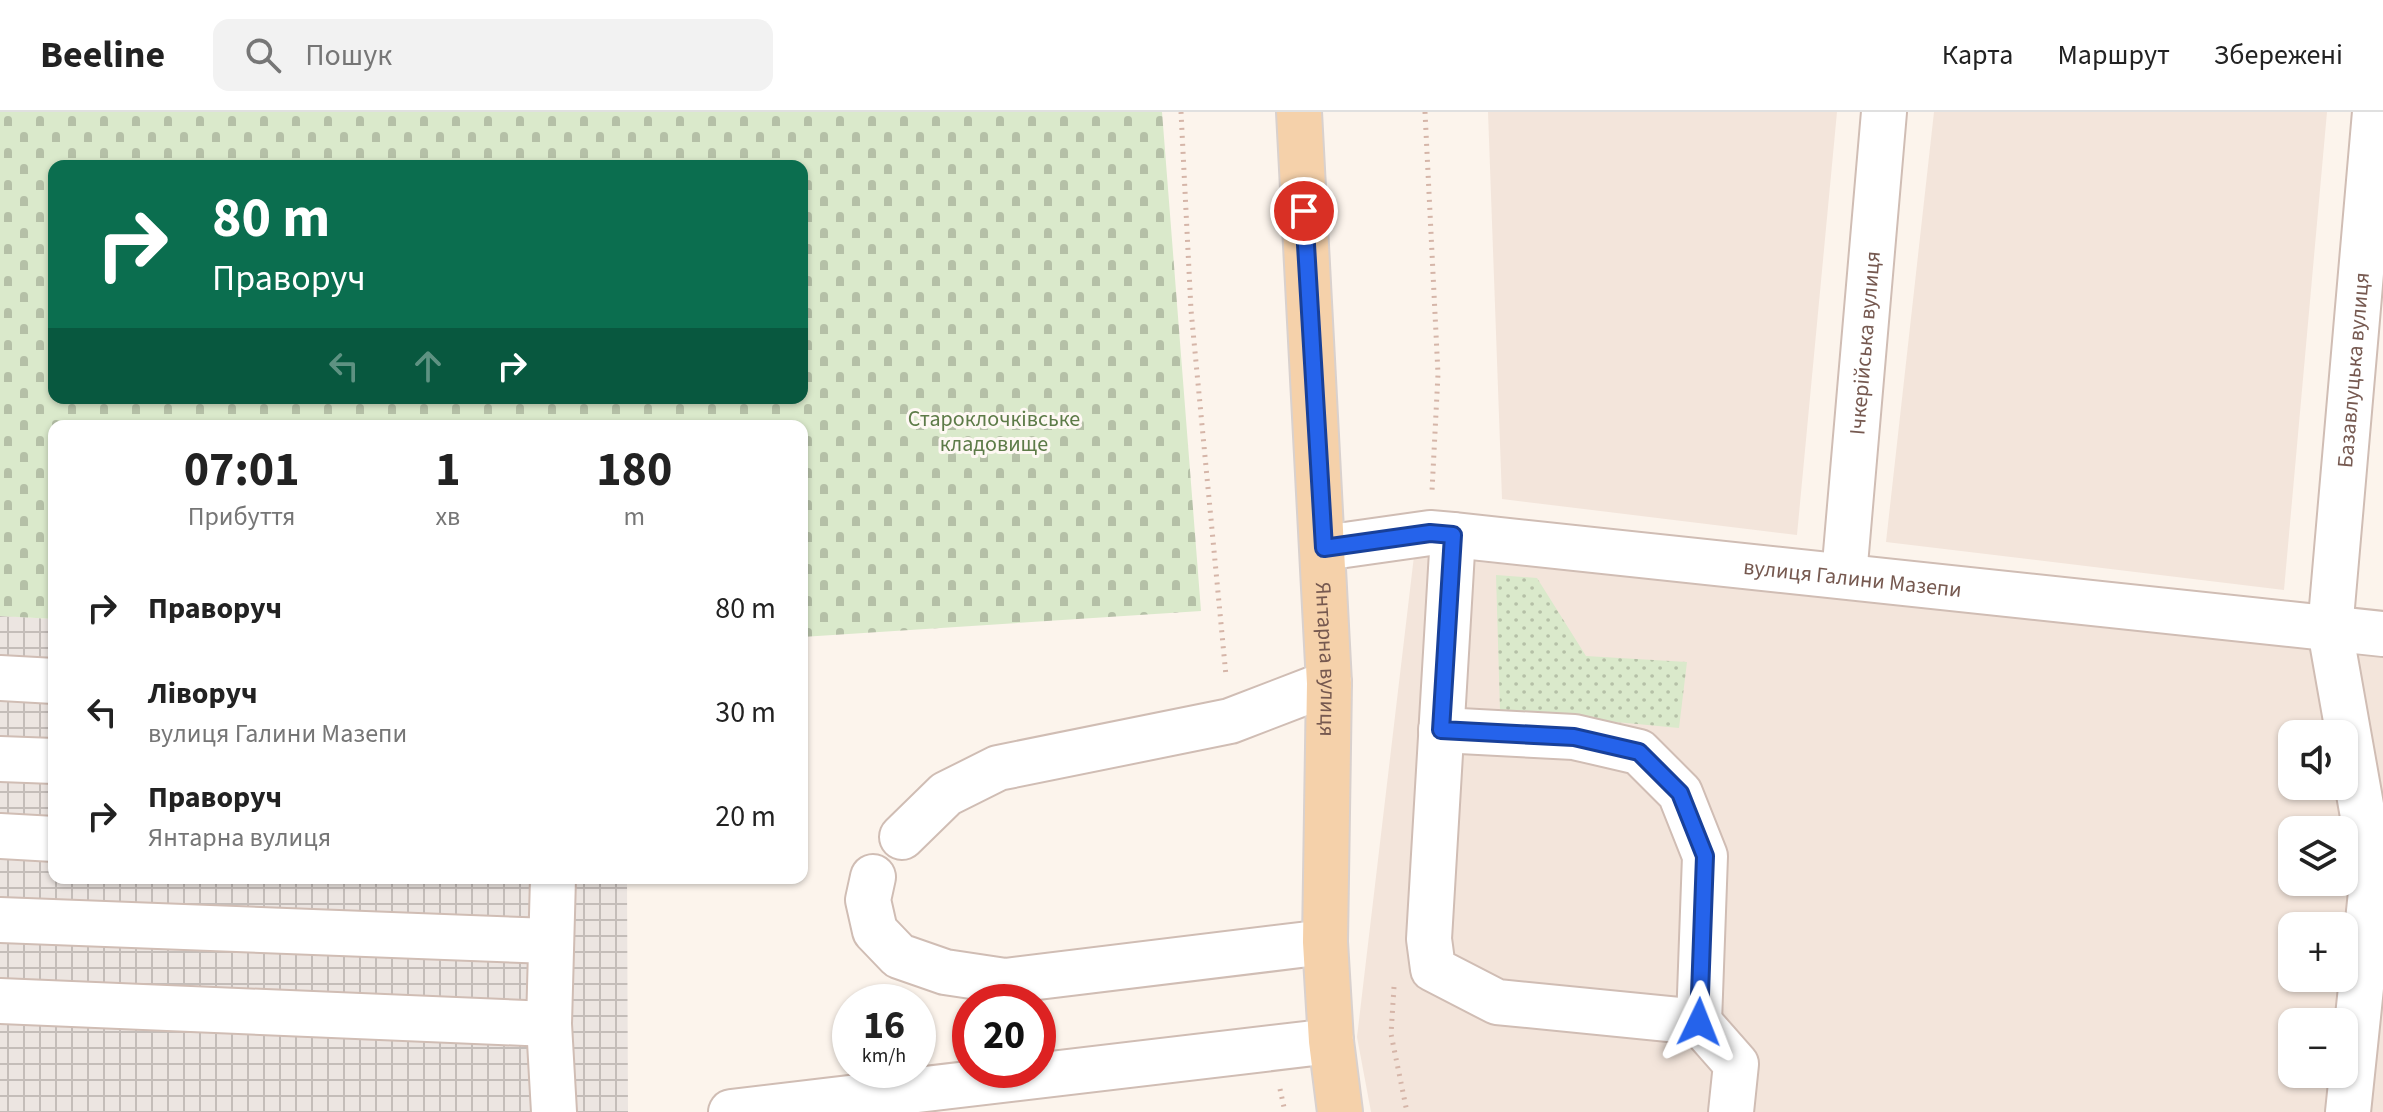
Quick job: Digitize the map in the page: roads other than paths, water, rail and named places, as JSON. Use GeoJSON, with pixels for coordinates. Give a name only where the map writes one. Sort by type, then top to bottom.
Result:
{"type":"FeatureCollection","features":[{"type":"Feature","properties":{"kind":"main road","name":"Янтарна вулиця"},"geometry":{"type":"LineString","coordinates":[[1299,112],[1329,683],[1325,942],[1331,1041],[1340,1112]]}},
{"type":"Feature","properties":{"kind":"street","name":"Ічкерійська вулиця"},"geometry":{"type":"LineString","coordinates":[[1844,576],[1884,112]]}},
{"type":"Feature","properties":{"kind":"street","name":"Базавлуцька вулиця"},"geometry":{"type":"LineString","coordinates":[[2348,1112],[2373,873],[2330,630],[2375,112]]}},
{"type":"Feature","properties":{"kind":"street","name":"вулиця Галини Мазепи"},"geometry":{"type":"LineString","coordinates":[[1324,548],[1430,533],[2383,634]]}},
{"type":"Feature","properties":{"kind":"street"},"geometry":{"type":"LineString","coordinates":[[1453,535],[1429,939],[1433,969],[1497,1002],[1699,1022],[1736,1064],[1731,1112]]}},
{"type":"Feature","properties":{"kind":"street"},"geometry":{"type":"LineString","coordinates":[[0,678],[48,681]]}},
{"type":"Feature","properties":{"kind":"street"},"geometry":{"type":"LineString","coordinates":[[902,837],[946,794],[998,768],[1230,721],[1329,683]]}},
{"type":"Feature","properties":{"kind":"street"},"geometry":{"type":"LineString","coordinates":[[1441,730],[1574,737],[1639,752],[1680,793],[1705,856],[1699,1022]]}},
{"type":"Feature","properties":{"kind":"street"},"geometry":{"type":"LineString","coordinates":[[0,759],[48,761]]}},
{"type":"Feature","properties":{"kind":"street"},"geometry":{"type":"LineString","coordinates":[[0,836],[48,839]]}},
{"type":"Feature","properties":{"kind":"street"},"geometry":{"type":"LineString","coordinates":[[873,877],[868,900],[875,931],[899,956],[945,972],[1005,981],[1325,942]]}},
{"type":"Feature","properties":{"kind":"street"},"geometry":{"type":"LineString","coordinates":[[553,884],[549,1024],[554,1112]]}},
{"type":"Feature","properties":{"kind":"street"},"geometry":{"type":"LineString","coordinates":[[0,920],[550,941]]}},
{"type":"Feature","properties":{"kind":"street"},"geometry":{"type":"LineString","coordinates":[[0,1001],[549,1024]]}},
{"type":"Feature","properties":{"kind":"street"},"geometry":{"type":"LineString","coordinates":[[731,1112],[1272,1051],[1331,1041]]}},
{"type":"Feature","properties":{"kind":"park label","name":"Староклочківське кладовище"},"geometry":{"type":"Point","coordinates":[994,430]}}]}
